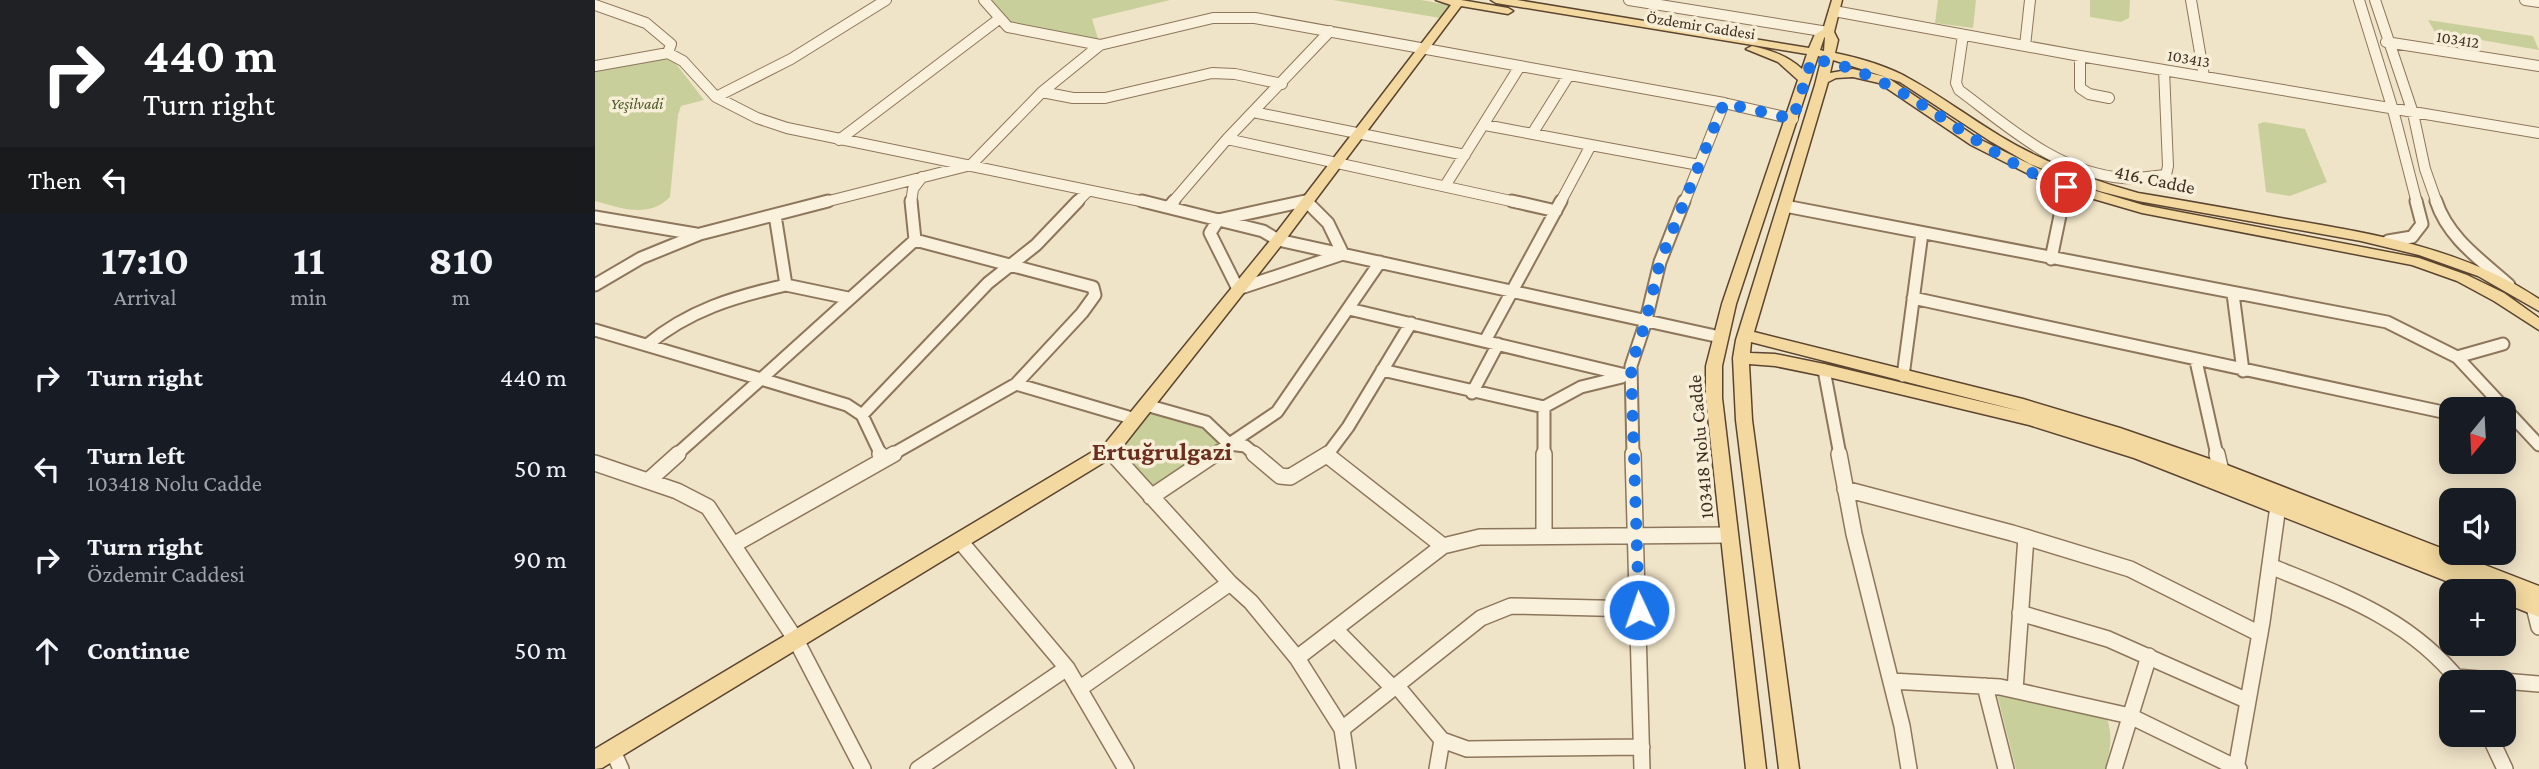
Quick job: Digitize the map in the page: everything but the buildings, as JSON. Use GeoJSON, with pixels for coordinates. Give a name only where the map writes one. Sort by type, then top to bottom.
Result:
{"type":"FeatureCollection","features":[{"type":"Feature","properties":{"kind":"main road","name":"Özdemir Caddesi"},"geometry":{"type":"LineString","coordinates":[[1441,0],[1750,48],[1823,48]]}},
{"type":"Feature","properties":{"kind":"main road","name":"Özdemir Caddesi"},"geometry":{"type":"LineString","coordinates":[[1496,0],[1777,44],[1823,48],[1893,86],[1975,142],[2036,175],[2066,187],[2142,209],[2414,261],[2462,278],[2499,297],[2539,324]]}},
{"type":"Feature","properties":{"kind":"main road"},"geometry":{"type":"LineString","coordinates":[[595,761],[1110,450],[1278,240],[1458,3]]}},
{"type":"Feature","properties":{"kind":"main road"},"geometry":{"type":"LineString","coordinates":[[1789,769],[1742,417],[1741,358],[1745,335],[1823,80],[1823,48],[1836,6]]}},
{"type":"Feature","properties":{"kind":"main road"},"geometry":{"type":"LineString","coordinates":[[1750,48],[1783,60],[1799,72],[1805,81]]}},
{"type":"Feature","properties":{"kind":"main road","name":"416. Cadde"},"geometry":{"type":"LineString","coordinates":[[1823,48],[1874,67],[1924,91],[2014,151],[2104,188],[2138,197],[2388,241],[2462,262],[2509,286],[2539,306]]}},
{"type":"Feature","properties":{"kind":"main road","name":"103418 Nolu Cadde"},"geometry":{"type":"LineString","coordinates":[[1756,769],[1713,398],[1714,366],[1729,304],[1805,81],[1823,48]]}},
{"type":"Feature","properties":{"kind":"main road"},"geometry":{"type":"LineString","coordinates":[[1823,80],[1846,73],[1871,76]]}},
{"type":"Feature","properties":{"kind":"main road"},"geometry":{"type":"LineString","coordinates":[[1745,335],[2067,418],[2221,471],[2537,603]]}},
{"type":"Feature","properties":{"kind":"main road"},"geometry":{"type":"LineString","coordinates":[[1741,358],[1775,360],[1824,370],[2029,419],[2139,453],[2463,579]]}},
{"type":"Feature","properties":{"kind":"main road"},"geometry":{"type":"LineString","coordinates":[[2516,597],[2537,603]]}},
{"type":"Feature","properties":{"kind":"street"},"geometry":{"type":"LineString","coordinates":[[716,97],[792,59],[884,0]]}},
{"type":"Feature","properties":{"kind":"street"},"geometry":{"type":"LineString","coordinates":[[984,0],[1008,27],[1100,45],[1230,16],[1330,31],[1724,103],[1793,119]]}},
{"type":"Feature","properties":{"kind":"street"},"geometry":{"type":"LineString","coordinates":[[1629,0],[1654,2],[1823,48]]}},
{"type":"Feature","properties":{"kind":"street"},"geometry":{"type":"LineString","coordinates":[[2025,46],[2030,0]]}},
{"type":"Feature","properties":{"kind":"street"},"geometry":{"type":"LineString","coordinates":[[2191,0],[2204,76]]}},
{"type":"Feature","properties":{"kind":"street"},"geometry":{"type":"LineString","coordinates":[[2360,0],[2393,110],[2422,223],[2412,237],[2388,241]]}},
{"type":"Feature","properties":{"kind":"street","name":"416. Cadde"},"geometry":{"type":"LineString","coordinates":[[2375,0],[2413,113],[2425,169],[2441,216],[2461,243],[2509,286]]}},
{"type":"Feature","properties":{"kind":"street"},"geometry":{"type":"LineString","coordinates":[[2525,0],[2537,3]]}},
{"type":"Feature","properties":{"kind":"street"},"geometry":{"type":"LineString","coordinates":[[595,5],[646,23],[662,33],[671,44],[668,53]]}},
{"type":"Feature","properties":{"kind":"street","name":"103413"},"geometry":{"type":"LineString","coordinates":[[1836,6],[1963,36],[2539,133]]}},
{"type":"Feature","properties":{"kind":"street"},"geometry":{"type":"LineString","coordinates":[[839,140],[999,19]]}},
{"type":"Feature","properties":{"kind":"street"},"geometry":{"type":"LineString","coordinates":[[1169,208],[1227,139],[1282,85],[1330,31]]}},
{"type":"Feature","properties":{"kind":"street"},"geometry":{"type":"LineString","coordinates":[[1963,36],[1956,83],[1959,90],[2044,154],[2069,167],[2092,174],[2123,178],[2165,175],[2168,166],[2164,70]]}},
{"type":"Feature","properties":{"kind":"street","name":"103412"},"geometry":{"type":"LineString","coordinates":[[2372,40],[2539,66]]}},
{"type":"Feature","properties":{"kind":"street"},"geometry":{"type":"LineString","coordinates":[[595,285],[641,258],[700,234],[971,165],[1042,92],[1100,45]]}},
{"type":"Feature","properties":{"kind":"street"},"geometry":{"type":"LineString","coordinates":[[595,66],[668,53],[683,61],[716,97],[757,118],[787,128],[1169,208],[1263,231],[1278,240],[1720,337]]}},
{"type":"Feature","properties":{"kind":"street"},"geometry":{"type":"LineString","coordinates":[[2080,56],[2077,83],[2080,90],[2087,95],[2109,98]]}},
{"type":"Feature","properties":{"kind":"street"},"geometry":{"type":"LineString","coordinates":[[1445,186],[1520,66]]}},
{"type":"Feature","properties":{"kind":"street"},"geometry":{"type":"LineString","coordinates":[[1042,92],[1073,99],[1105,98],[1212,73],[1235,74],[1282,85]]}},
{"type":"Feature","properties":{"kind":"street"},"geometry":{"type":"LineString","coordinates":[[1532,134],[1569,75]]}},
{"type":"Feature","properties":{"kind":"street"},"geometry":{"type":"LineString","coordinates":[[1642,769],[1630,376],[1660,262],[1724,103]]}},
{"type":"Feature","properties":{"kind":"street"},"geometry":{"type":"LineString","coordinates":[[1252,112],[1465,155]]}},
{"type":"Feature","properties":{"kind":"street"},"geometry":{"type":"LineString","coordinates":[[1485,125],[1699,164]]}},
{"type":"Feature","properties":{"kind":"street"},"geometry":{"type":"LineString","coordinates":[[1227,139],[1556,211]]}},
{"type":"Feature","properties":{"kind":"street"},"geometry":{"type":"LineString","coordinates":[[1472,393],[1512,291],[1591,145]]}},
{"type":"Feature","properties":{"kind":"street"},"geometry":{"type":"LineString","coordinates":[[915,240],[911,194],[917,180],[930,171],[935,158]]}},
{"type":"Feature","properties":{"kind":"street"},"geometry":{"type":"LineString","coordinates":[[2051,259],[2066,187]]}},
{"type":"Feature","properties":{"kind":"street"},"geometry":{"type":"LineString","coordinates":[[862,415],[988,283],[1036,245],[1088,191]]}},
{"type":"Feature","properties":{"kind":"street"},"geometry":{"type":"LineString","coordinates":[[1306,201],[1328,223],[1343,254],[1238,289],[1210,233],[1218,220],[1306,201]]}},
{"type":"Feature","properties":{"kind":"street"},"geometry":{"type":"LineString","coordinates":[[1785,206],[2387,322],[2457,357],[2539,445]]}},
{"type":"Feature","properties":{"kind":"street"},"geometry":{"type":"LineString","coordinates":[[775,215],[786,285]]}},
{"type":"Feature","properties":{"kind":"street"},"geometry":{"type":"LineString","coordinates":[[595,217],[654,229],[700,234]]}},
{"type":"Feature","properties":{"kind":"street"},"geometry":{"type":"LineString","coordinates":[[1903,376],[1922,233]]}},
{"type":"Feature","properties":{"kind":"street"},"geometry":{"type":"LineString","coordinates":[[735,544],[1016,384],[1095,295],[1093,287],[1078,281],[915,240]]}},
{"type":"Feature","properties":{"kind":"street"},"geometry":{"type":"LineString","coordinates":[[648,481],[915,240]]}},
{"type":"Feature","properties":{"kind":"street"},"geometry":{"type":"LineString","coordinates":[[1151,496],[1277,412],[1380,262]]}},
{"type":"Feature","properties":{"kind":"street"},"geometry":{"type":"LineString","coordinates":[[647,345],[681,317],[698,309],[786,285],[848,298]]}},
{"type":"Feature","properties":{"kind":"street"},"geometry":{"type":"LineString","coordinates":[[2233,294],[2243,371]]}},
{"type":"Feature","properties":{"kind":"street"},"geometry":{"type":"LineString","coordinates":[[1913,299],[2439,411]]}},
{"type":"Feature","properties":{"kind":"street"},"geometry":{"type":"LineString","coordinates":[[1349,309],[1630,376]]}},
{"type":"Feature","properties":{"kind":"street"},"geometry":{"type":"LineString","coordinates":[[1146,405],[1206,422],[1229,444],[1245,446],[1280,476],[1290,477],[1327,455],[1348,427],[1411,323]]}},
{"type":"Feature","properties":{"kind":"street"},"geometry":{"type":"LineString","coordinates":[[595,330],[847,405],[862,415],[883,460]]}},
{"type":"Feature","properties":{"kind":"street"},"geometry":{"type":"LineString","coordinates":[[2457,357],[2504,344]]}},
{"type":"Feature","properties":{"kind":"street"},"geometry":{"type":"LineString","coordinates":[[2196,361],[2221,471]]}},
{"type":"Feature","properties":{"kind":"street"},"geometry":{"type":"LineString","coordinates":[[1383,370],[1472,393],[1544,407],[1559,395],[1580,386],[1630,376]]}},
{"type":"Feature","properties":{"kind":"street"},"geometry":{"type":"LineString","coordinates":[[1824,370],[1845,489],[1909,769]]}},
{"type":"Feature","properties":{"kind":"street"},"geometry":{"type":"LineString","coordinates":[[1016,384],[1135,419]]}},
{"type":"Feature","properties":{"kind":"street"},"geometry":{"type":"LineString","coordinates":[[1544,407],[1544,535]]}},
{"type":"Feature","properties":{"kind":"street"},"geometry":{"type":"LineString","coordinates":[[2517,428],[2524,429]]}},
{"type":"Feature","properties":{"kind":"street"},"geometry":{"type":"LineString","coordinates":[[1110,450],[1230,583],[1251,602],[1297,658],[1342,729],[1348,769]]}},
{"type":"Feature","properties":{"kind":"street"},"geometry":{"type":"LineString","coordinates":[[1327,455],[1443,546]]}},
{"type":"Feature","properties":{"kind":"street"},"geometry":{"type":"LineString","coordinates":[[595,463],[677,491],[708,507],[735,544],[796,640],[863,769]]}},
{"type":"Feature","properties":{"kind":"street"},"geometry":{"type":"LineString","coordinates":[[1845,489],[2026,537],[2130,569],[2260,634]]}},
{"type":"Feature","properties":{"kind":"street"},"geometry":{"type":"LineString","coordinates":[[1891,681],[2015,690],[2130,716],[2237,768],[2278,506]]}},
{"type":"Feature","properties":{"kind":"street"},"geometry":{"type":"LineString","coordinates":[[1297,658],[1443,546],[1479,537],[1729,535]]}},
{"type":"Feature","properties":{"kind":"street"},"geometry":{"type":"LineString","coordinates":[[2015,690],[2026,537]]}},
{"type":"Feature","properties":{"kind":"street"},"geometry":{"type":"LineString","coordinates":[[960,541],[1066,668],[1126,769]]}},
{"type":"Feature","properties":{"kind":"street"},"geometry":{"type":"LineString","coordinates":[[2270,566],[2378,613],[2408,630],[2426,644],[2449,670]]}},
{"type":"Feature","properties":{"kind":"street"},"geometry":{"type":"LineString","coordinates":[[1079,689],[1230,583]]}},
{"type":"Feature","properties":{"kind":"street"},"geometry":{"type":"LineString","coordinates":[[2537,603],[2539,627]]}},
{"type":"Feature","properties":{"kind":"street"},"geometry":{"type":"LineString","coordinates":[[1342,729],[1481,618],[1496,611],[1511,606],[1639,610]]}},
{"type":"Feature","properties":{"kind":"street"},"geometry":{"type":"LineString","coordinates":[[2020,612],[2056,620],[2149,656],[2248,701]]}},
{"type":"Feature","properties":{"kind":"street"},"geometry":{"type":"LineString","coordinates":[[1335,629],[1395,687],[1442,740],[1467,749],[1642,747]]}},
{"type":"Feature","properties":{"kind":"street"},"geometry":{"type":"LineString","coordinates":[[2114,769],[2149,656]]}},
{"type":"Feature","properties":{"kind":"street"},"geometry":{"type":"LineString","coordinates":[[918,769],[1066,668]]}},
{"type":"Feature","properties":{"kind":"street"},"geometry":{"type":"LineString","coordinates":[[2516,683],[2539,684]]}},
{"type":"Feature","properties":{"kind":"street"},"geometry":{"type":"LineString","coordinates":[[1985,686],[2006,769]]}},
{"type":"Feature","properties":{"kind":"street"},"geometry":{"type":"LineString","coordinates":[[1437,769],[1442,740]]}},
{"type":"Feature","properties":{"kind":"street"},"geometry":{"type":"LineString","coordinates":[[2495,747],[2505,769]]}},
{"type":"Feature","properties":{"kind":"street"},"geometry":{"type":"LineString","coordinates":[[612,749],[621,769]]}},
{"type":"Feature","properties":{"kind":"green space"},"geometry":{"type":"Polygon","coordinates":[[[984,0],[1170,0],[1092,19],[1100,45],[1008,27],[984,0]]]}},
{"type":"Feature","properties":{"kind":"green space"},"geometry":{"type":"Polygon","coordinates":[[[1333,0],[1421,0],[1455,6],[1446,19],[1333,0]]]}},
{"type":"Feature","properties":{"kind":"green space"},"geometry":{"type":"Polygon","coordinates":[[[1938,0],[1976,0],[1973,28],[1935,23],[1938,0]]]}},
{"type":"Feature","properties":{"kind":"green space"},"geometry":{"type":"Polygon","coordinates":[[[2090,0],[2130,0],[2129,18],[2121,22],[2090,17],[2090,0]]]}},
{"type":"Feature","properties":{"kind":"green space"},"geometry":{"type":"Polygon","coordinates":[[[2428,20],[2533,36],[2539,50],[2435,32],[2428,20]]]}},
{"type":"Feature","properties":{"kind":"green space","name":"Yeşilvadi"},"geometry":{"type":"Polygon","coordinates":[[[663,58],[673,60],[704,100],[681,106],[670,197],[662,204],[643,210],[624,209],[595,201],[595,69],[663,58]]]}},
{"type":"Feature","properties":{"kind":"green space"},"geometry":{"type":"Polygon","coordinates":[[[2264,122],[2305,129],[2327,182],[2290,196],[2266,192],[2258,124],[2264,122]]]}},
{"type":"Feature","properties":{"kind":"green space"},"geometry":{"type":"Polygon","coordinates":[[[1146,405],[1206,422],[1229,444],[1151,497],[1110,450],[1146,405]]]}},
{"type":"Feature","properties":{"kind":"green space"},"geometry":{"type":"Polygon","coordinates":[[[1997,694],[2106,715],[2110,742],[2105,769],[2016,769],[1997,694]]]}},
{"type":"Feature","properties":{"kind":"district","name":"Ertuğrulgazi"},"geometry":{"type":"Point","coordinates":[1162,451]}},
{"type":"Feature","properties":{"kind":"route"},"geometry":{"type":"LineString","coordinates":[[1639,610],[1631,366],[1645,324],[1660,262],[1724,103],[1793,119],[1812,59],[1827,61],[1883,80],[1975,142],[2036,175],[2066,187]]}}]}
